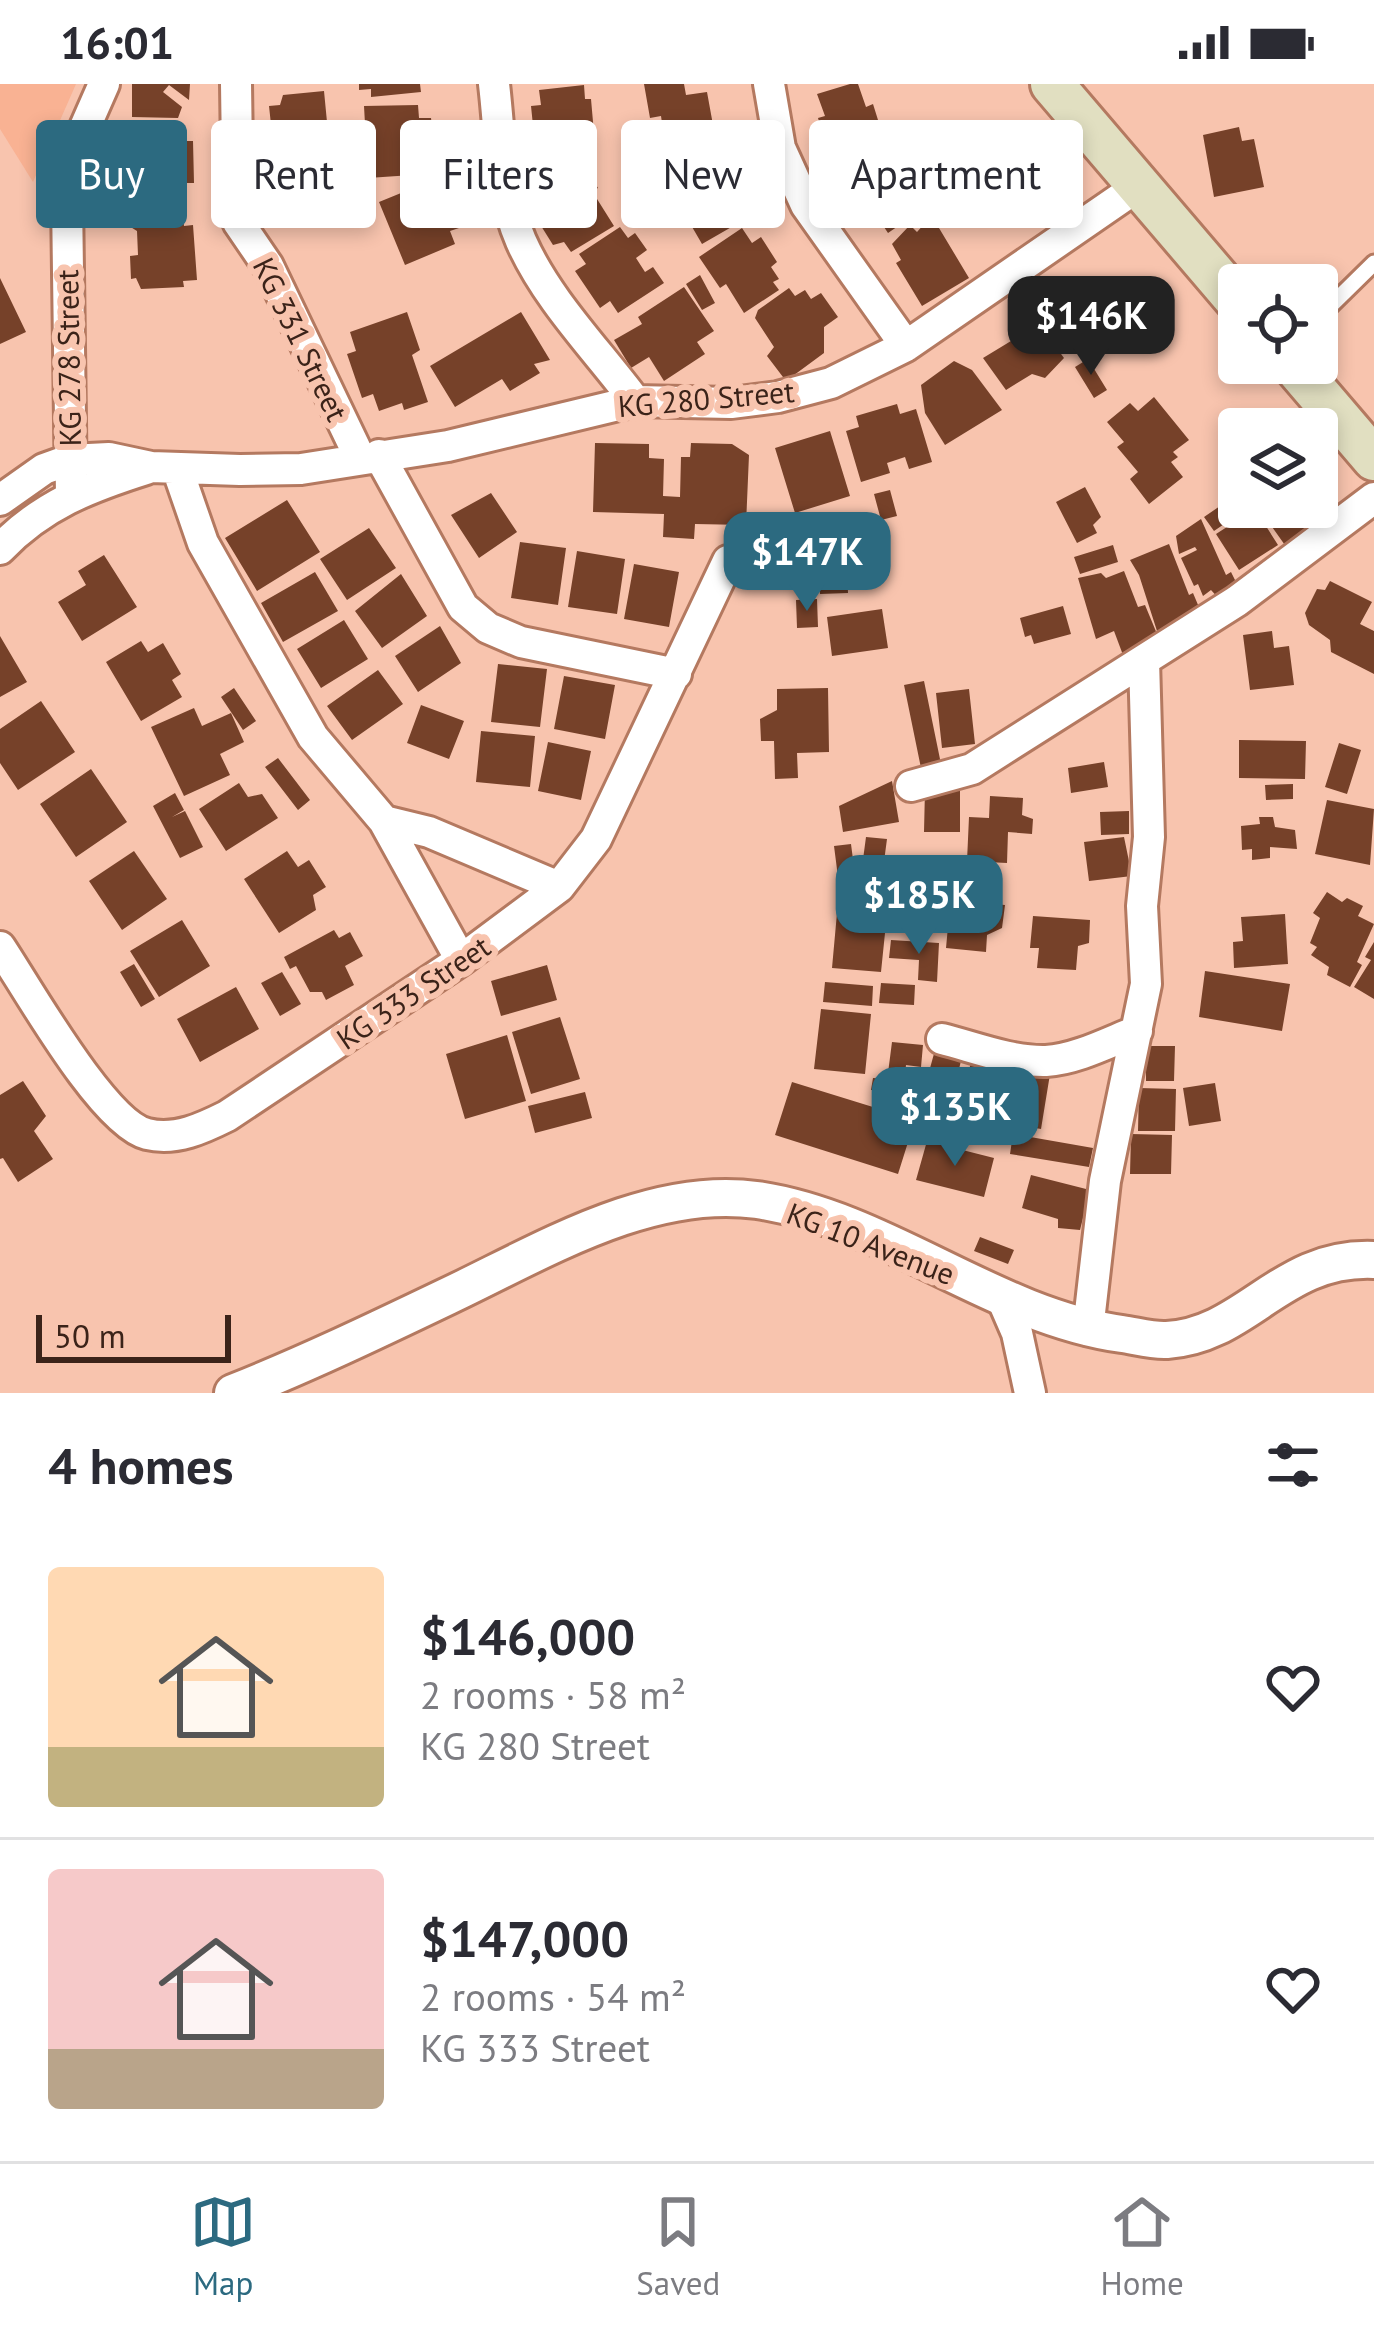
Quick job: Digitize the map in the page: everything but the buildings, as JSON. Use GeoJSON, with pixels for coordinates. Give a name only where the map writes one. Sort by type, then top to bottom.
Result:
{"type":"FeatureCollection","features":[{"type":"Feature","properties":{"kind":"main road"},"geometry":{"type":"LineString","coordinates":[[1052,84],[1218,277]]}},
{"type":"Feature","properties":{"kind":"main road"},"geometry":{"type":"LineString","coordinates":[[1310,384],[1374,459]]}},
{"type":"Feature","properties":{"kind":"street","name":"KG 278 Street"},"geometry":{"type":"LineString","coordinates":[[71,494],[67,198],[71,159],[104,84]]}},
{"type":"Feature","properties":{"kind":"street","name":"KG 331 Street"},"geometry":{"type":"LineString","coordinates":[[236,84],[238,221],[268,266],[369,456],[463,607],[488,628],[521,642],[676,674]]}},
{"type":"Feature","properties":{"kind":"street"},"geometry":{"type":"LineString","coordinates":[[494,84],[505,181],[520,239],[557,300],[635,401]]}},
{"type":"Feature","properties":{"kind":"street"},"geometry":{"type":"LineString","coordinates":[[769,84],[780,148],[806,205],[906,346]]}},
{"type":"Feature","properties":{"kind":"street","name":"KG 280 Street"},"geometry":{"type":"LineString","coordinates":[[69,460],[110,458],[164,467],[301,470],[448,446],[635,401],[731,403],[778,398],[831,383],[906,346],[1137,187]]}},
{"type":"Feature","properties":{"kind":"street"},"geometry":{"type":"LineString","coordinates":[[0,500],[44,469],[69,460]]}},
{"type":"Feature","properties":{"kind":"street","name":"KG 280 Street"},"geometry":{"type":"LineString","coordinates":[[0,549],[28,521],[71,494],[164,467]]}},
{"type":"Feature","properties":{"kind":"street"},"geometry":{"type":"LineString","coordinates":[[164,467],[313,737],[384,820],[461,960]]}},
{"type":"Feature","properties":{"kind":"street"},"geometry":{"type":"LineString","coordinates":[[910,786],[972,769],[1237,601],[1374,499]]}},
{"type":"Feature","properties":{"kind":"street","name":"KG 333 Street"},"geometry":{"type":"LineString","coordinates":[[0,947],[100,1096],[125,1124],[148,1134],[174,1136],[198,1131],[227,1116],[461,960],[559,887],[596,839],[728,561]]}},
{"type":"Feature","properties":{"kind":"street"},"geometry":{"type":"LineString","coordinates":[[1088,1330],[1105,1180],[1146,983],[1142,905],[1149,836],[1144,660]]}},
{"type":"Feature","properties":{"kind":"street"},"geometry":{"type":"LineString","coordinates":[[384,820],[429,832],[559,887]]}},
{"type":"Feature","properties":{"kind":"street"},"geometry":{"type":"LineString","coordinates":[[942,1039],[1002,1055],[1046,1060],[1088,1051],[1137,1030]]}},
{"type":"Feature","properties":{"kind":"street","name":"KG 10 Avenue"},"geometry":{"type":"LineString","coordinates":[[233,1393],[567,1239],[643,1211],[706,1200],[756,1200],[823,1218],[1088,1330],[1165,1340],[1202,1334],[1303,1271],[1346,1258],[1374,1260]]}},
{"type":"Feature","properties":{"kind":"street"},"geometry":{"type":"LineString","coordinates":[[1001,1296],[1017,1333],[1030,1393]]}},
{"type":"Feature","properties":{"kind":"lane"},"geometry":{"type":"LineString","coordinates":[[1338,298],[1374,263]]}},
{"type":"Feature","properties":{"kind":"shaded area"},"geometry":{"type":"Polygon","coordinates":[[[0,84],[76,84],[60,120],[36,120],[33,182],[0,129],[0,84]]]}}]}
